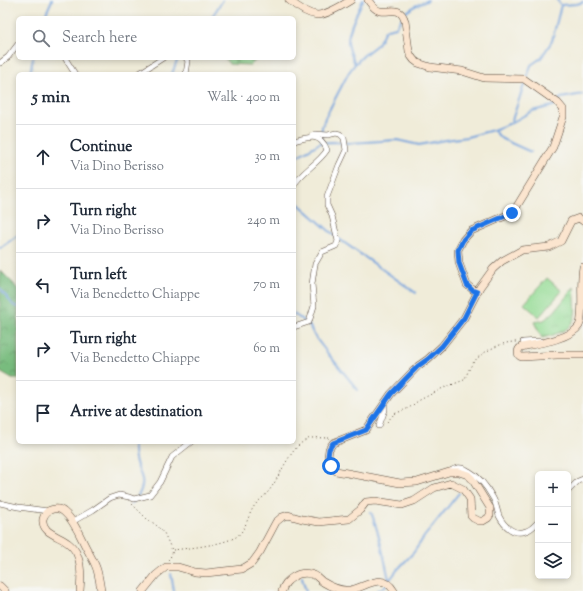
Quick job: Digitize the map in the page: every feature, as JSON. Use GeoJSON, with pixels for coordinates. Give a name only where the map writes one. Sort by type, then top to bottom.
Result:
{"type":"FeatureCollection","features":[{"type":"Feature","properties":{"kind":"street"},"geometry":{"type":"LineString","coordinates":[[289,0],[308,12],[317,14],[326,13],[351,0]]}},
{"type":"Feature","properties":{"kind":"street"},"geometry":{"type":"LineString","coordinates":[[368,0],[374,8],[380,11],[394,10],[401,13],[405,21],[409,51],[414,60],[418,63],[430,67],[462,71],[484,78],[524,79],[558,102],[563,108],[563,117],[553,147],[512,213],[471,231],[463,240],[458,250],[459,263],[467,285],[472,290],[477,292]]}},
{"type":"Feature","properties":{"kind":"street"},"geometry":{"type":"LineString","coordinates":[[0,63],[8,57],[16,47]]}},
{"type":"Feature","properties":{"kind":"street"},"geometry":{"type":"LineString","coordinates":[[65,60],[74,72]]}},
{"type":"Feature","properties":{"kind":"street"},"geometry":{"type":"LineString","coordinates":[[141,72],[159,60]]}},
{"type":"Feature","properties":{"kind":"street"},"geometry":{"type":"LineString","coordinates":[[186,72],[187,60]]}},
{"type":"Feature","properties":{"kind":"street"},"geometry":{"type":"LineString","coordinates":[[296,140],[310,137],[315,134],[328,135],[336,133],[340,134],[344,138],[346,150],[327,197],[327,205],[332,216],[338,241],[336,246],[322,252],[315,264],[312,284],[314,306],[310,322],[296,326]]}},
{"type":"Feature","properties":{"kind":"street"},"geometry":{"type":"LineString","coordinates":[[296,182],[323,157],[327,150],[324,142],[318,138],[310,137]]}},
{"type":"Feature","properties":{"kind":"street"},"geometry":{"type":"LineString","coordinates":[[535,525],[525,532],[518,532],[508,528],[499,516],[494,498],[481,480],[467,469],[460,467],[417,482],[400,483],[336,470],[331,466],[329,461],[329,449],[333,443],[366,430],[391,394],[418,366],[442,346],[464,318],[477,292],[492,269],[502,261],[522,250],[549,247],[561,241],[571,221],[581,220]]}},
{"type":"Feature","properties":{"kind":"street"},"geometry":{"type":"LineString","coordinates":[[583,267],[581,275],[581,327],[556,339],[521,347],[518,354],[522,357],[583,355]]}},
{"type":"Feature","properties":{"kind":"street"},"geometry":{"type":"LineString","coordinates":[[524,342],[556,339]]}},
{"type":"Feature","properties":{"kind":"street"},"geometry":{"type":"LineString","coordinates":[[379,426],[385,410],[385,403]]}},
{"type":"Feature","properties":{"kind":"street"},"geometry":{"type":"LineString","coordinates":[[72,522],[110,498],[119,496],[129,497],[134,500],[150,495],[160,482],[172,457],[189,444]]}},
{"type":"Feature","properties":{"kind":"street"},"geometry":{"type":"LineString","coordinates":[[143,591],[156,575],[166,567],[178,567],[195,572],[206,573],[242,569],[252,563],[256,558],[276,522],[282,517],[288,515],[319,522],[349,519],[360,510],[366,502],[375,501],[402,505],[414,501],[434,488],[451,482],[464,489],[470,499],[471,516],[479,522],[486,520],[490,515],[490,508],[472,479],[468,475],[459,472],[449,472]]}},
{"type":"Feature","properties":{"kind":"street"},"geometry":{"type":"LineString","coordinates":[[571,488],[578,481],[583,479]]}},
{"type":"Feature","properties":{"kind":"street"},"geometry":{"type":"LineString","coordinates":[[0,503],[48,511]]}},
{"type":"Feature","properties":{"kind":"street"},"geometry":{"type":"LineString","coordinates":[[80,591],[81,578],[76,552],[68,543],[47,530],[44,526],[43,518],[48,511],[52,509],[57,508],[61,510],[72,522],[97,568],[101,591]]}},
{"type":"Feature","properties":{"kind":"street"},"geometry":{"type":"LineString","coordinates":[[282,591],[286,582],[298,574],[304,573],[314,575],[323,582],[337,589],[350,590],[377,581],[389,584],[394,591]]}},
{"type":"Feature","properties":{"kind":"street"},"geometry":{"type":"LineString","coordinates":[[0,586],[5,591]]}},
{"type":"Feature","properties":{"kind":"path"},"geometry":{"type":"LineString","coordinates":[[379,426],[385,425],[394,414],[409,408],[418,401],[441,389],[464,380],[472,363],[481,355],[495,347],[512,342],[524,342]]}},
{"type":"Feature","properties":{"kind":"path"},"geometry":{"type":"LineString","coordinates":[[131,504],[164,533],[173,550],[227,541],[242,532],[253,508],[268,493],[297,447],[308,439],[341,439]]}},
{"type":"Feature","properties":{"kind":"green space"},"geometry":{"type":"Polygon","coordinates":[[[226,60],[256,60],[250,65],[229,64],[226,60]]]}},
{"type":"Feature","properties":{"kind":"green space"},"geometry":{"type":"Polygon","coordinates":[[[0,270],[16,287],[16,379],[12,379],[0,372],[0,270]]]}},
{"type":"Feature","properties":{"kind":"green space"},"geometry":{"type":"Polygon","coordinates":[[[547,278],[562,291],[539,317],[524,304],[547,278]]]}},
{"type":"Feature","properties":{"kind":"green space"},"geometry":{"type":"Polygon","coordinates":[[[574,287],[575,315],[573,322],[563,331],[542,338],[534,322],[544,320],[554,312],[574,287]]]}},
{"type":"Feature","properties":{"kind":"waterway"},"geometry":{"type":"LineString","coordinates":[[45,16],[52,0]]}},
{"type":"Feature","properties":{"kind":"waterway"},"geometry":{"type":"LineString","coordinates":[[212,16],[223,0]]}},
{"type":"Feature","properties":{"kind":"waterway"},"geometry":{"type":"LineString","coordinates":[[355,64],[349,48],[348,38],[353,21],[363,0]]}},
{"type":"Feature","properties":{"kind":"waterway"},"geometry":{"type":"LineString","coordinates":[[321,140],[322,127],[325,118],[349,72],[355,64],[378,44],[387,29],[396,27],[405,13],[428,0]]}},
{"type":"Feature","properties":{"kind":"waterway"},"geometry":{"type":"LineString","coordinates":[[527,78],[531,65],[541,58],[552,41],[561,5],[557,0]]}},
{"type":"Feature","properties":{"kind":"waterway"},"geometry":{"type":"LineString","coordinates":[[561,5],[583,2]]}},
{"type":"Feature","properties":{"kind":"waterway"},"geometry":{"type":"LineString","coordinates":[[30,72],[33,60]]}},
{"type":"Feature","properties":{"kind":"waterway"},"geometry":{"type":"LineString","coordinates":[[173,72],[178,60]]}},
{"type":"Feature","properties":{"kind":"waterway"},"geometry":{"type":"LineString","coordinates":[[511,123],[525,82]]}},
{"type":"Feature","properties":{"kind":"waterway"},"geometry":{"type":"LineString","coordinates":[[296,157],[320,143],[397,140],[419,145],[467,137],[493,130],[511,123],[532,111],[553,106],[561,98],[583,94]]}},
{"type":"Feature","properties":{"kind":"waterway"},"geometry":{"type":"LineString","coordinates":[[493,130],[502,139],[531,152]]}},
{"type":"Feature","properties":{"kind":"waterway"},"geometry":{"type":"LineString","coordinates":[[296,202],[335,236]]}},
{"type":"Feature","properties":{"kind":"waterway"},"geometry":{"type":"LineString","coordinates":[[0,248],[16,236]]}},
{"type":"Feature","properties":{"kind":"waterway"},"geometry":{"type":"LineString","coordinates":[[339,239],[416,293]]}},
{"type":"Feature","properties":{"kind":"waterway"},"geometry":{"type":"LineString","coordinates":[[0,288],[13,305],[16,306]]}},
{"type":"Feature","properties":{"kind":"waterway"},"geometry":{"type":"LineString","coordinates":[[296,315],[309,325],[315,337],[358,390]]}},
{"type":"Feature","properties":{"kind":"waterway"},"geometry":{"type":"LineString","coordinates":[[133,444],[136,464],[142,481],[141,490],[138,496]]}},
{"type":"Feature","properties":{"kind":"waterway"},"geometry":{"type":"LineString","coordinates":[[377,591],[385,586],[414,552],[459,493]]}},
{"type":"Feature","properties":{"kind":"waterway"},"geometry":{"type":"LineString","coordinates":[[131,505],[135,499]]}},
{"type":"Feature","properties":{"kind":"waterway"},"geometry":{"type":"LineString","coordinates":[[371,512],[389,580]]}},
{"type":"Feature","properties":{"kind":"waterway"},"geometry":{"type":"LineString","coordinates":[[171,574],[174,591]]}},
{"type":"Feature","properties":{"kind":"waterway"},"geometry":{"type":"LineString","coordinates":[[302,577],[306,591]]}},
{"type":"Feature","properties":{"kind":"route"},"geometry":{"type":"LineString","coordinates":[[331,466],[328,456],[329,449],[333,443],[366,430],[391,394],[418,366],[442,346],[464,318],[477,292],[472,290],[467,285],[459,263],[458,250],[463,240],[471,231],[512,213]]}}]}
